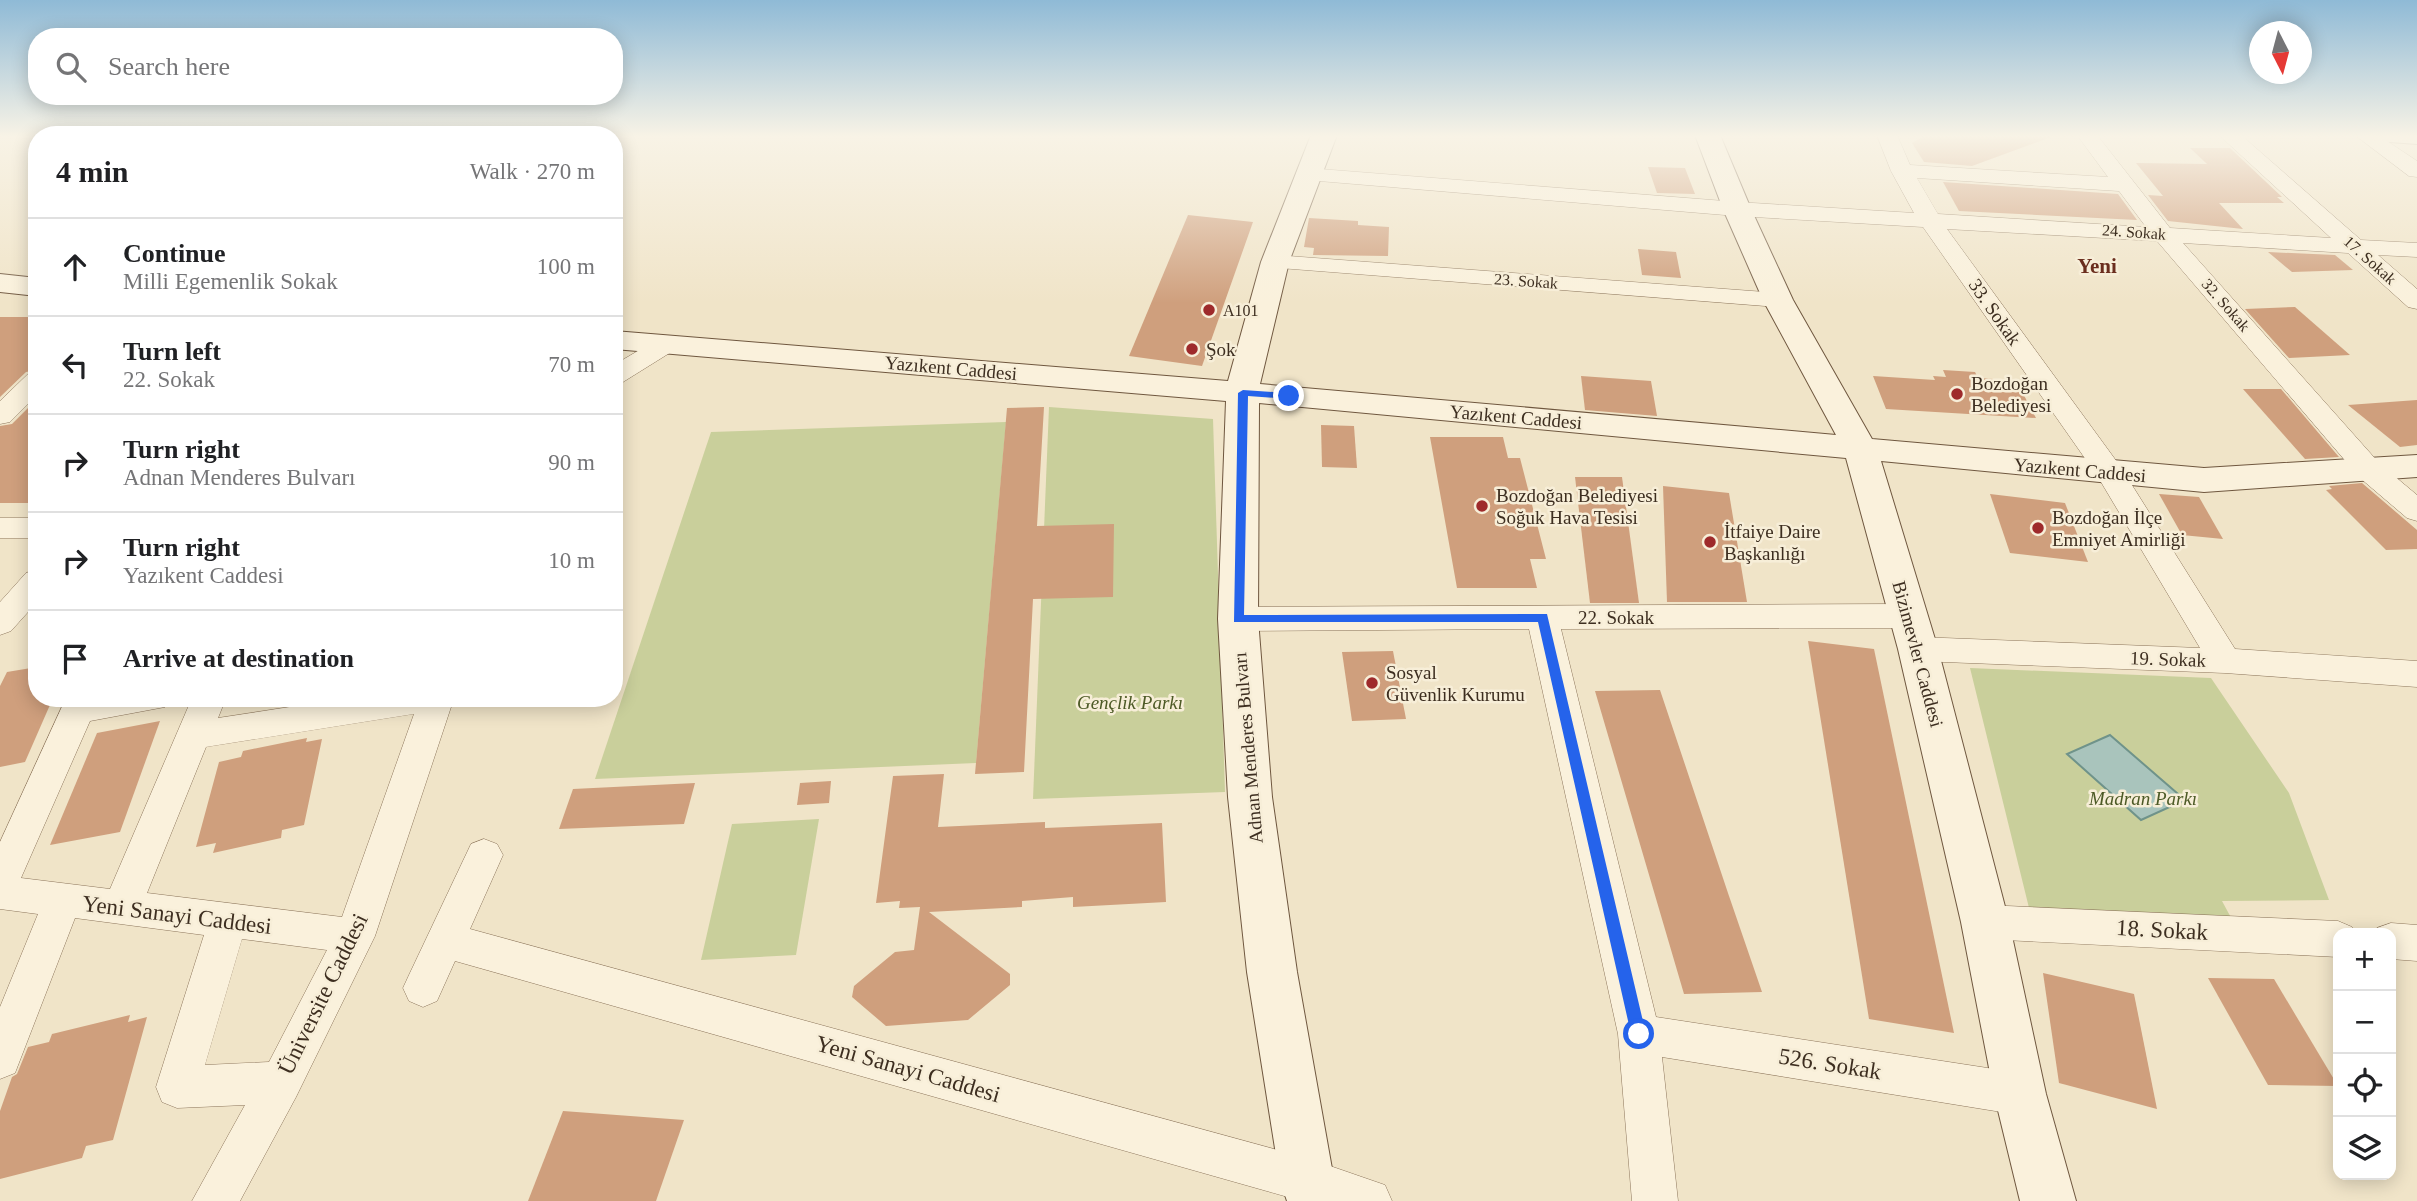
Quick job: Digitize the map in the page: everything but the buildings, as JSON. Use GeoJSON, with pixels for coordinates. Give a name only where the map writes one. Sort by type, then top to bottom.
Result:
{"type":"FeatureCollection","features":[{"type":"Feature","properties":{"kind":"street","name":"Adnan Menderes Bulvarı"},"geometry":{"type":"LineString","coordinates":[[1301,191],[1275,262],[1245,372],[1238,619],[1250,797],[1272,972],[1311,1190]]}},
{"type":"Feature","properties":{"kind":"street","name":"24. Sokak"},"geometry":{"type":"LineString","coordinates":[[1516,191],[1737,209],[2417,250]]}},
{"type":"Feature","properties":{"kind":"street","name":"Bizimevler Caddesi"},"geometry":{"type":"LineString","coordinates":[[1730,191],[1778,300],[1860,448],[1914,633],[1985,922],[2020,1094],[2048,1201]]}},
{"type":"Feature","properties":{"kind":"street","name":"33. Sokak"},"geometry":{"type":"LineString","coordinates":[[1913,191],[1929,219],[2110,473],[2225,661]]}},
{"type":"Feature","properties":{"kind":"street","name":"32. Sokak"},"geometry":{"type":"LineString","coordinates":[[2128,191],[2370,471],[2417,511]]}},
{"type":"Feature","properties":{"kind":"street","name":"17. Sokak"},"geometry":{"type":"LineString","coordinates":[[2292,191],[2417,302]]}},
{"type":"Feature","properties":{"kind":"street","name":"23. Sokak"},"geometry":{"type":"LineString","coordinates":[[1275,262],[1778,300]]}},
{"type":"Feature","properties":{"kind":"street"},"geometry":{"type":"LineString","coordinates":[[0,284],[28,286]]}},
{"type":"Feature","properties":{"kind":"street","name":"Yazıkent Caddesi"},"geometry":{"type":"LineString","coordinates":[[623,341],[1243,393],[2204,480],[2417,466]]}},
{"type":"Feature","properties":{"kind":"street"},"geometry":{"type":"LineString","coordinates":[[623,371],[667,344]]}},
{"type":"Feature","properties":{"kind":"street"},"geometry":{"type":"LineString","coordinates":[[0,416],[28,389]]}},
{"type":"Feature","properties":{"kind":"street"},"geometry":{"type":"LineString","coordinates":[[0,528],[28,528]]}},
{"type":"Feature","properties":{"kind":"street"},"geometry":{"type":"LineString","coordinates":[[0,623],[28,593]]}},
{"type":"Feature","properties":{"kind":"street"},"geometry":{"type":"LineString","coordinates":[[1542,617],[1639,1034],[1655,1201]]}},
{"type":"Feature","properties":{"kind":"street","name":"22. Sokak"},"geometry":{"type":"LineString","coordinates":[[1238,619],[1542,617],[1914,633]]}},
{"type":"Feature","properties":{"kind":"street","name":"19. Sokak"},"geometry":{"type":"LineString","coordinates":[[1914,633],[2225,661],[2417,674]]}},
{"type":"Feature","properties":{"kind":"street"},"geometry":{"type":"LineString","coordinates":[[0,883],[79,707]]}},
{"type":"Feature","properties":{"kind":"street"},"geometry":{"type":"LineString","coordinates":[[121,909],[205,707]]}},
{"type":"Feature","properties":{"kind":"street"},"geometry":{"type":"LineString","coordinates":[[194,735],[377,707]]}},
{"type":"Feature","properties":{"kind":"street","name":"Üniversite Caddesi"},"geometry":{"type":"LineString","coordinates":[[215,1201],[281,1082],[355,936],[433,707]]}},
{"type":"Feature","properties":{"kind":"street"},"geometry":{"type":"LineString","coordinates":[[423,988],[484,855]]}},
{"type":"Feature","properties":{"kind":"street","name":"Yeni Sanayi Caddesi"},"geometry":{"type":"LineString","coordinates":[[0,892],[355,936]]}},
{"type":"Feature","properties":{"kind":"street"},"geometry":{"type":"LineString","coordinates":[[0,1059],[63,900]]}},
{"type":"Feature","properties":{"kind":"street"},"geometry":{"type":"LineString","coordinates":[[228,922],[177,1087],[281,1082]]}},
{"type":"Feature","properties":{"kind":"street","name":"18. Sokak"},"geometry":{"type":"LineString","coordinates":[[1985,922],[2333,939]]}},
{"type":"Feature","properties":{"kind":"street","name":"Yeni Sanayi Caddesi"},"geometry":{"type":"LineString","coordinates":[[445,940],[1311,1190],[1369,1201]]}},
{"type":"Feature","properties":{"kind":"street"},"geometry":{"type":"LineString","coordinates":[[2396,941],[2417,943]]}},
{"type":"Feature","properties":{"kind":"street","name":"526. Sokak"},"geometry":{"type":"LineString","coordinates":[[1639,1034],[2020,1094]]}},
{"type":"Feature","properties":{"kind":"green space","name":"Gençlik Parkı"},"geometry":{"type":"Polygon","coordinates":[[[1049,407],[1213,419],[1225,792],[1033,799],[1049,407]]]}},
{"type":"Feature","properties":{"kind":"green space"},"geometry":{"type":"Polygon","coordinates":[[[1006,422],[976,763],[595,779],[619,707],[623,707],[623,695],[711,432],[1006,422]]]}},
{"type":"Feature","properties":{"kind":"green space","name":"Madran Parkı"},"geometry":{"type":"Polygon","coordinates":[[[1970,668],[2211,678],[2289,793],[2329,900],[2222,901],[2235,925],[2031,916],[1970,668]]]}},
{"type":"Feature","properties":{"kind":"green space"},"geometry":{"type":"Polygon","coordinates":[[[819,819],[796,955],[701,960],[732,824],[819,819]]]}},
{"type":"Feature","properties":{"kind":"water"},"geometry":{"type":"Polygon","coordinates":[[[2110,735],[2185,800],[2141,820],[2067,754],[2110,735]]]}},
{"type":"Feature","properties":{"kind":"place","name":"A101"},"geometry":{"type":"Point","coordinates":[1209,310]}},
{"type":"Feature","properties":{"kind":"place","name":"Şok"},"geometry":{"type":"Point","coordinates":[1192,349]}},
{"type":"Feature","properties":{"kind":"place","name":"Bozdoğan Belediyesi"},"geometry":{"type":"Point","coordinates":[1957,394]}},
{"type":"Feature","properties":{"kind":"place","name":"Bozdoğan Belediyesi Soğuk Hava Tesisi"},"geometry":{"type":"Point","coordinates":[1482,506]}},
{"type":"Feature","properties":{"kind":"place","name":"Bozdoğan İlçe Emniyet Amirliği"},"geometry":{"type":"Point","coordinates":[2038,528]}},
{"type":"Feature","properties":{"kind":"place","name":"İtfaiye Daire Başkanlığı"},"geometry":{"type":"Point","coordinates":[1710,542]}},
{"type":"Feature","properties":{"kind":"place","name":"Sosyal Güvenlik Kurumu"},"geometry":{"type":"Point","coordinates":[1372,683]}},
{"type":"Feature","properties":{"kind":"district","name":"Yeni"},"geometry":{"type":"Point","coordinates":[2097,266]}},
{"type":"Feature","properties":{"kind":"route"},"geometry":{"type":"LineString","coordinates":[[1289,396],[1243,393],[1238,619],[1542,617],[1639,1034]]}}]}
